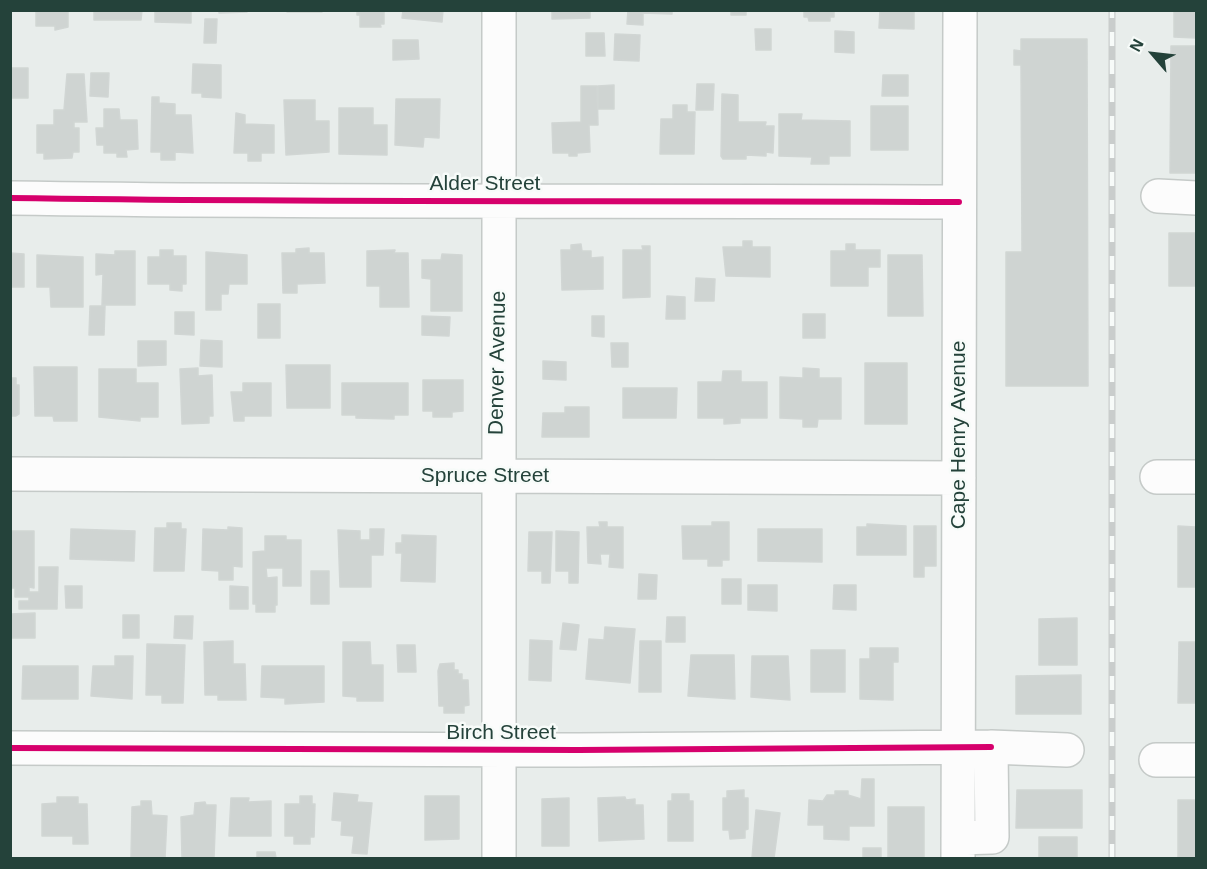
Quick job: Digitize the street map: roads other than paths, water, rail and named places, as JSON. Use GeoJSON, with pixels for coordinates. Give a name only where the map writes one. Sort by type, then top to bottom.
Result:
{"type":"FeatureCollection","features":[{"type":"Feature","properties":{"kind":"street","name":"Denver Avenue"},"geometry":{"type":"LineString","coordinates":[[499,10],[500,201],[497,475],[499,858]]}},
{"type":"Feature","properties":{"kind":"street","name":"Cape Henry Avenue"},"geometry":{"type":"LineString","coordinates":[[958,848],[960,10]]}},
{"type":"Feature","properties":{"kind":"street"},"geometry":{"type":"LineString","coordinates":[[1158,196],[1197,198]]}},
{"type":"Feature","properties":{"kind":"street","name":"Alder Street"},"geometry":{"type":"LineString","coordinates":[[10,198],[220,202],[960,202]]}},
{"type":"Feature","properties":{"kind":"street","name":"Spruce Street"},"geometry":{"type":"LineString","coordinates":[[10,474],[497,475],[676,479],[959,478]]}},
{"type":"Feature","properties":{"kind":"street"},"geometry":{"type":"LineString","coordinates":[[1157,477],[1197,477]]}},
{"type":"Feature","properties":{"kind":"street","name":"Birch Street"},"geometry":{"type":"LineString","coordinates":[[10,747],[499,750],[991,747],[1067,750]]}},
{"type":"Feature","properties":{"kind":"street"},"geometry":{"type":"LineString","coordinates":[[958,848],[992,837],[991,747]]}},
{"type":"Feature","properties":{"kind":"street"},"geometry":{"type":"LineString","coordinates":[[1156,760],[1197,760]]}},
{"type":"Feature","properties":{"kind":"railway"},"geometry":{"type":"LineString","coordinates":[[1112,10],[1112,858]]}}]}
